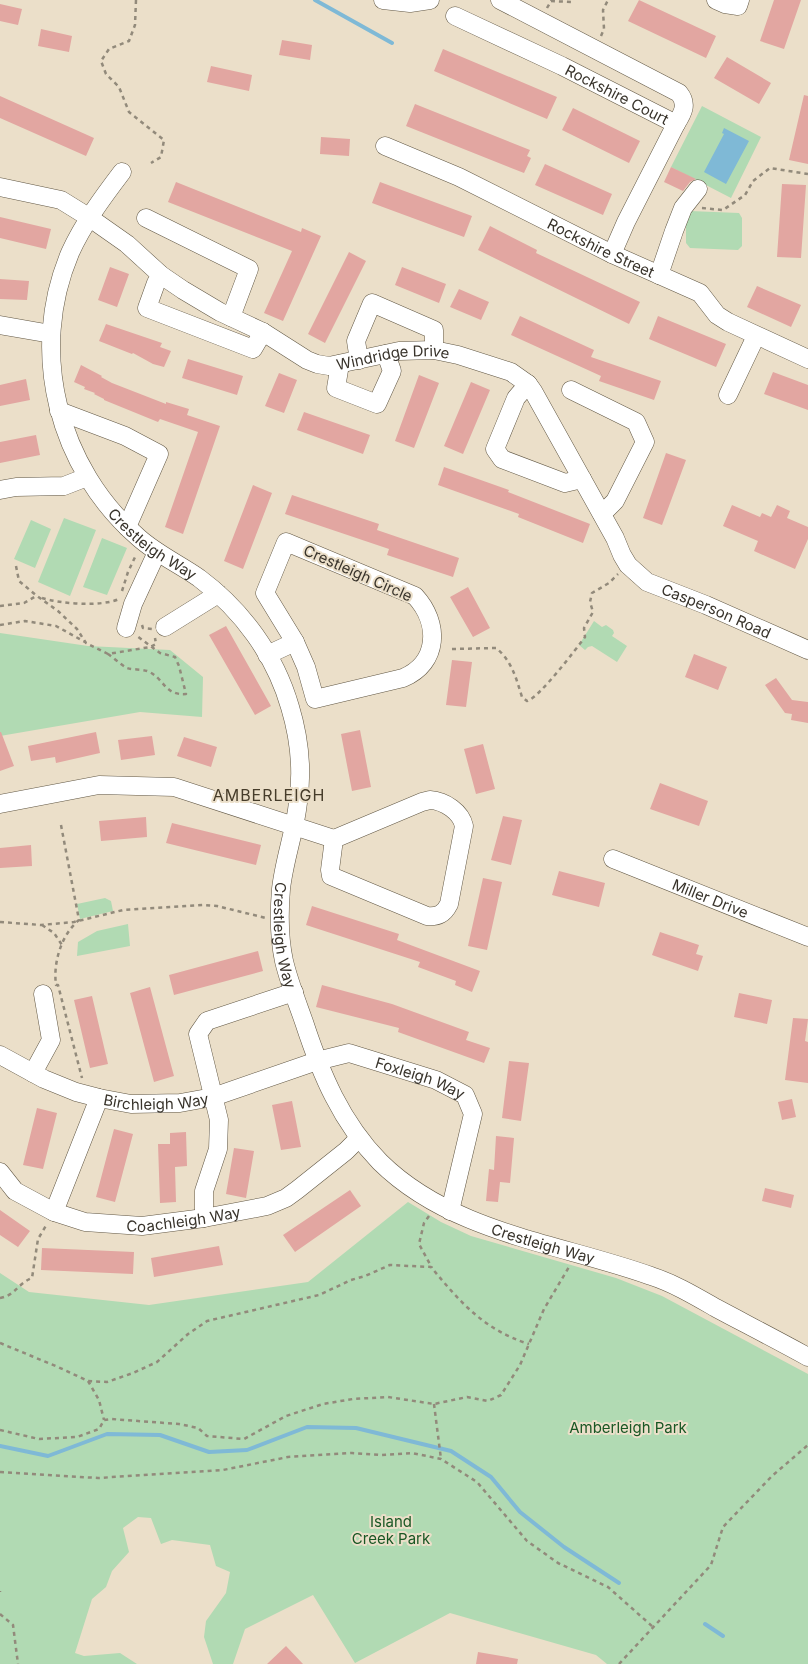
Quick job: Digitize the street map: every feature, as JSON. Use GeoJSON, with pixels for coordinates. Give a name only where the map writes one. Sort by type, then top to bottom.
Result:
{"type":"FeatureCollection","features":[{"type":"Feature","properties":{"kind":"street"},"geometry":{"type":"LineString","coordinates":[[383,0],[410,3],[430,0]]}},
{"type":"Feature","properties":{"kind":"street"},"geometry":{"type":"LineString","coordinates":[[500,0],[679,93],[683,98],[684,111],[676,124]]}},
{"type":"Feature","properties":{"kind":"street"},"geometry":{"type":"LineString","coordinates":[[716,0],[738,6],[740,0]]}},
{"type":"Feature","properties":{"kind":"street","name":"Rockshire Court"},"geometry":{"type":"LineString","coordinates":[[455,16],[562,66],[676,124],[626,222],[612,254]]}},
{"type":"Feature","properties":{"kind":"street","name":"Rockshire Street"},"geometry":{"type":"LineString","coordinates":[[385,146],[459,177],[612,254],[700,293],[717,316],[808,359]]}},
{"type":"Feature","properties":{"kind":"street","name":"Crestleigh Way"},"geometry":{"type":"LineString","coordinates":[[122,172],[74,244],[60,282],[51,334],[52,368],[59,411],[78,463],[106,505],[127,527],[157,552],[199,579],[218,594],[246,623],[267,655],[283,686],[296,733],[300,777],[294,827],[281,885],[281,937],[284,962],[317,1062],[330,1093],[348,1124],[380,1161],[418,1193],[450,1211],[485,1226],[656,1277],[808,1356]]}},
{"type":"Feature","properties":{"kind":"street","name":"Windridge Drive"},"geometry":{"type":"LineString","coordinates":[[0,188],[60,200],[128,244],[161,274],[183,290],[231,317],[264,332],[307,360],[317,364],[329,366],[400,351],[434,350],[458,355],[511,372],[528,384],[602,514],[628,565]]}},
{"type":"Feature","properties":{"kind":"street"},"geometry":{"type":"LineString","coordinates":[[659,275],[683,208],[698,189]]}},
{"type":"Feature","properties":{"kind":"street"},"geometry":{"type":"LineString","coordinates":[[146,218],[249,269],[231,317]]}},
{"type":"Feature","properties":{"kind":"street"},"geometry":{"type":"LineString","coordinates":[[161,274],[147,308],[253,349],[264,332]]}},
{"type":"Feature","properties":{"kind":"street"},"geometry":{"type":"LineString","coordinates":[[359,360],[356,341],[372,303],[434,330],[434,350]]}},
{"type":"Feature","properties":{"kind":"street"},"geometry":{"type":"LineString","coordinates":[[0,326],[51,334]]}},
{"type":"Feature","properties":{"kind":"street"},"geometry":{"type":"LineString","coordinates":[[728,395],[756,336]]}},
{"type":"Feature","properties":{"kind":"street"},"geometry":{"type":"LineString","coordinates":[[340,364],[336,388],[377,404],[392,371],[386,354]]}},
{"type":"Feature","properties":{"kind":"street"},"geometry":{"type":"LineString","coordinates":[[528,384],[516,398],[495,449],[502,459],[565,483],[582,479]]}},
{"type":"Feature","properties":{"kind":"street"},"geometry":{"type":"LineString","coordinates":[[571,390],[636,422],[645,442],[615,501],[602,514]]}},
{"type":"Feature","properties":{"kind":"street"},"geometry":{"type":"LineString","coordinates":[[59,411],[125,436],[159,454],[127,527]]}},
{"type":"Feature","properties":{"kind":"street"},"geometry":{"type":"LineString","coordinates":[[0,490],[16,487],[64,486],[87,477]]}},
{"type":"Feature","properties":{"kind":"street","name":"Crestleigh Circle"},"geometry":{"type":"LineString","coordinates":[[286,542],[415,596],[428,613],[432,628],[432,641],[429,653],[422,666],[413,674],[315,700],[306,667],[295,642],[265,593],[286,542]]}},
{"type":"Feature","properties":{"kind":"street"},"geometry":{"type":"LineString","coordinates":[[133,626],[132,604],[157,552]]}},
{"type":"Feature","properties":{"kind":"street","name":"Casperson Road"},"geometry":{"type":"LineString","coordinates":[[628,565],[651,585],[706,605],[808,650]]}},
{"type":"Feature","properties":{"kind":"street"},"geometry":{"type":"LineString","coordinates":[[165,627],[218,594]]}},
{"type":"Feature","properties":{"kind":"street"},"geometry":{"type":"LineString","coordinates":[[267,655],[295,642]]}},
{"type":"Feature","properties":{"kind":"street"},"geometry":{"type":"LineString","coordinates":[[0,804],[99,786],[174,787],[334,839],[422,802],[439,800],[461,816],[464,826],[446,910],[435,916],[427,916],[331,876],[334,839]]}},
{"type":"Feature","properties":{"kind":"street","name":"Miller Drive"},"geometry":{"type":"LineString","coordinates":[[613,859],[808,936]]}},
{"type":"Feature","properties":{"kind":"street"},"geometry":{"type":"LineString","coordinates":[[204,1218],[204,1191],[218,1149],[219,1120],[198,1034],[208,1021],[294,992]]}},
{"type":"Feature","properties":{"kind":"street"},"geometry":{"type":"LineString","coordinates":[[33,1073],[50,1040],[42,994]]}},
{"type":"Feature","properties":{"kind":"street","name":"Foxleigh Way"},"geometry":{"type":"LineString","coordinates":[[317,1062],[349,1053],[436,1080],[465,1095],[473,1114],[450,1211]]}},
{"type":"Feature","properties":{"kind":"street","name":"Birchleigh Way"},"geometry":{"type":"LineString","coordinates":[[0,1055],[33,1073],[76,1092],[99,1098],[147,1105],[180,1103],[213,1097],[317,1062]]}},
{"type":"Feature","properties":{"kind":"street"},"geometry":{"type":"LineString","coordinates":[[54,1212],[99,1098]]}},
{"type":"Feature","properties":{"kind":"street","name":"Coachleigh Way"},"geometry":{"type":"LineString","coordinates":[[0,1172],[15,1191],[54,1212],[85,1222],[142,1226],[204,1218],[267,1206],[286,1198],[346,1151],[359,1138]]}},
{"type":"Feature","properties":{"kind":"path"},"geometry":{"type":"LineString","coordinates":[[136,0],[135,25],[129,41],[109,49],[101,61],[106,74],[119,88],[129,112],[164,140],[161,157],[151,163]]}},
{"type":"Feature","properties":{"kind":"path"},"geometry":{"type":"LineString","coordinates":[[548,6],[551,1],[570,2],[573,0]]}},
{"type":"Feature","properties":{"kind":"path"},"geometry":{"type":"LineString","coordinates":[[602,33],[604,29],[603,10],[608,0]]}},
{"type":"Feature","properties":{"kind":"path"},"geometry":{"type":"LineString","coordinates":[[683,208],[723,211],[745,195],[753,182],[770,168],[808,174]]}},
{"type":"Feature","properties":{"kind":"path"},"geometry":{"type":"LineString","coordinates":[[0,606],[24,603],[36,596],[66,604],[119,600],[128,572],[138,552]]}},
{"type":"Feature","properties":{"kind":"path"},"geometry":{"type":"LineString","coordinates":[[452,649],[496,648],[507,658],[512,667],[522,697],[527,701],[531,700],[545,687],[585,636],[584,628],[593,612],[590,602],[592,593],[609,583],[628,565]]}},
{"type":"Feature","properties":{"kind":"path"},"geometry":{"type":"LineString","coordinates":[[16,566],[19,581],[65,617],[77,629],[86,643]]}},
{"type":"Feature","properties":{"kind":"path"},"geometry":{"type":"LineString","coordinates":[[0,625],[25,621],[56,626],[108,654],[127,668],[147,671],[158,678],[169,690],[178,694],[186,694],[175,656],[160,653],[150,647],[138,638],[133,626]]}},
{"type":"Feature","properties":{"kind":"path"},"geometry":{"type":"LineString","coordinates":[[108,654],[150,647],[156,644],[154,630],[133,626]]}},
{"type":"Feature","properties":{"kind":"path"},"geometry":{"type":"LineString","coordinates":[[61,825],[79,920]]}},
{"type":"Feature","properties":{"kind":"path"},"geometry":{"type":"LineString","coordinates":[[0,922],[41,925],[79,920],[123,910],[203,905],[217,906],[268,919]]}},
{"type":"Feature","properties":{"kind":"path"},"geometry":{"type":"LineString","coordinates":[[79,920],[72,926],[62,945],[55,976],[82,1082]]}},
{"type":"Feature","properties":{"kind":"path"},"geometry":{"type":"LineString","coordinates":[[41,925],[54,933],[62,945]]}},
{"type":"Feature","properties":{"kind":"path"},"geometry":{"type":"LineString","coordinates":[[0,1298],[10,1296],[23,1282],[32,1278],[38,1239],[54,1212]]}},
{"type":"Feature","properties":{"kind":"path"},"geometry":{"type":"LineString","coordinates":[[432,1212],[424,1223],[419,1244],[433,1269],[476,1317],[508,1338],[528,1344]]}},
{"type":"Feature","properties":{"kind":"path"},"geometry":{"type":"LineString","coordinates":[[0,1430],[39,1439],[77,1437],[99,1429],[104,1420],[110,1418],[179,1424],[198,1428],[207,1436],[244,1438],[286,1416],[323,1404],[353,1398],[388,1397],[434,1404],[467,1397],[488,1401],[501,1395],[520,1365],[544,1309],[578,1253]]}},
{"type":"Feature","properties":{"kind":"path"},"geometry":{"type":"LineString","coordinates":[[0,1343],[88,1381],[107,1382],[158,1362],[188,1334],[207,1321],[319,1295],[390,1265],[431,1267],[433,1269]]}},
{"type":"Feature","properties":{"kind":"path"},"geometry":{"type":"LineString","coordinates":[[88,1381],[98,1400],[104,1420]]}},
{"type":"Feature","properties":{"kind":"path"},"geometry":{"type":"LineString","coordinates":[[434,1404],[441,1459]]}},
{"type":"Feature","properties":{"kind":"path"},"geometry":{"type":"LineString","coordinates":[[619,1664],[711,1565],[724,1527],[772,1476],[808,1445]]}},
{"type":"Feature","properties":{"kind":"path"},"geometry":{"type":"LineString","coordinates":[[0,1472],[98,1478],[223,1470],[288,1457],[352,1452],[382,1455],[412,1453],[441,1459],[477,1482],[527,1542],[558,1563],[608,1587],[653,1627]]}},
{"type":"Feature","properties":{"kind":"path"},"geometry":{"type":"LineString","coordinates":[[0,1614],[13,1625],[18,1664]]}},
{"type":"Feature","properties":{"kind":"green space"},"geometry":{"type":"Polygon","coordinates":[[[702,106],[761,137],[731,198],[671,167],[702,106]]]}},
{"type":"Feature","properties":{"kind":"green space"},"geometry":{"type":"Polygon","coordinates":[[[690,211],[739,213],[742,218],[742,246],[738,250],[690,248],[686,243],[686,215],[690,211]]]}},
{"type":"Feature","properties":{"kind":"green space"},"geometry":{"type":"Polygon","coordinates":[[[64,518],[96,530],[70,596],[38,582],[64,518]]]}},
{"type":"Feature","properties":{"kind":"green space"},"geometry":{"type":"Polygon","coordinates":[[[31,520],[51,529],[35,568],[14,559],[31,520]]]}},
{"type":"Feature","properties":{"kind":"green space"},"geometry":{"type":"Polygon","coordinates":[[[102,538],[127,548],[107,595],[83,587],[102,538]]]}},
{"type":"Feature","properties":{"kind":"green space"},"geometry":{"type":"Polygon","coordinates":[[[594,621],[602,627],[606,625],[613,630],[612,636],[627,646],[617,662],[592,646],[585,650],[579,645],[594,621]]]}},
{"type":"Feature","properties":{"kind":"green space"},"geometry":{"type":"Polygon","coordinates":[[[0,633],[88,646],[170,650],[203,677],[202,717],[140,712],[0,736],[0,633]]]}},
{"type":"Feature","properties":{"kind":"green space"},"geometry":{"type":"Polygon","coordinates":[[[105,898],[111,901],[113,911],[80,919],[77,904],[105,898]]]}},
{"type":"Feature","properties":{"kind":"green space"},"geometry":{"type":"Polygon","coordinates":[[[128,924],[130,946],[77,956],[78,942],[97,931],[128,924]]]}},
{"type":"Feature","properties":{"kind":"green space"},"geometry":{"type":"Polygon","coordinates":[[[408,1202],[441,1222],[471,1236],[616,1278],[662,1296],[808,1374],[808,1664],[607,1664],[596,1655],[450,1613],[355,1663],[313,1595],[245,1629],[233,1664],[213,1664],[204,1637],[206,1621],[226,1593],[230,1572],[216,1566],[210,1545],[172,1540],[161,1544],[151,1518],[138,1517],[123,1528],[129,1552],[112,1571],[106,1587],[92,1599],[75,1653],[84,1656],[120,1653],[137,1664],[0,1664],[0,1273],[29,1292],[149,1305],[308,1282],[408,1202]]]}},
{"type":"Feature","properties":{"kind":"water"},"geometry":{"type":"Polygon","coordinates":[[[724,128],[749,141],[726,184],[704,172],[724,134],[722,133],[724,128]]]}},
{"type":"Feature","properties":{"kind":"building"},"geometry":{"type":"Polygon","coordinates":[[[639,0],[716,36],[706,58],[628,21],[639,0]]]}},
{"type":"Feature","properties":{"kind":"building"},"geometry":{"type":"Polygon","coordinates":[[[774,0],[801,0],[784,49],[760,41],[774,0]]]}},
{"type":"Feature","properties":{"kind":"building"},"geometry":{"type":"Polygon","coordinates":[[[0,4],[22,9],[18,25],[0,21],[0,4]]]}},
{"type":"Feature","properties":{"kind":"building"},"geometry":{"type":"Polygon","coordinates":[[[41,29],[72,36],[69,52],[38,46],[41,29]]]}},
{"type":"Feature","properties":{"kind":"building"},"geometry":{"type":"Polygon","coordinates":[[[282,40],[312,45],[310,60],[279,55],[282,40]]]}},
{"type":"Feature","properties":{"kind":"building"},"geometry":{"type":"Polygon","coordinates":[[[443,49],[557,97],[547,119],[434,71],[443,49]]]}},
{"type":"Feature","properties":{"kind":"building"},"geometry":{"type":"Polygon","coordinates":[[[727,57],[771,83],[759,104],[714,78],[727,57]]]}},
{"type":"Feature","properties":{"kind":"building"},"geometry":{"type":"Polygon","coordinates":[[[211,66],[252,75],[249,91],[207,82],[211,66]]]}},
{"type":"Feature","properties":{"kind":"building"},"geometry":{"type":"Polygon","coordinates":[[[804,95],[808,96],[808,164],[789,160],[804,95]]]}},
{"type":"Feature","properties":{"kind":"building"},"geometry":{"type":"Polygon","coordinates":[[[0,96],[94,138],[86,156],[0,118],[0,96]]]}},
{"type":"Feature","properties":{"kind":"building"},"geometry":{"type":"Polygon","coordinates":[[[415,104],[530,150],[527,156],[531,158],[524,173],[406,126],[415,104]]]}},
{"type":"Feature","properties":{"kind":"building"},"geometry":{"type":"Polygon","coordinates":[[[573,108],[640,141],[629,163],[562,130],[573,108]]]}},
{"type":"Feature","properties":{"kind":"building"},"geometry":{"type":"Polygon","coordinates":[[[321,137],[350,139],[349,156],[320,154],[321,137]]]}},
{"type":"Feature","properties":{"kind":"building"},"geometry":{"type":"Polygon","coordinates":[[[545,164],[612,194],[603,215],[535,185],[545,164]]]}},
{"type":"Feature","properties":{"kind":"building"},"geometry":{"type":"Polygon","coordinates":[[[671,167],[696,179],[690,182],[683,191],[664,182],[671,167]]]}},
{"type":"Feature","properties":{"kind":"building"},"geometry":{"type":"Polygon","coordinates":[[[176,182],[301,232],[302,228],[321,236],[283,321],[264,313],[292,251],[168,202],[176,182]]]}},
{"type":"Feature","properties":{"kind":"building"},"geometry":{"type":"Polygon","coordinates":[[[380,182],[472,216],[464,237],[372,203],[380,182]]]}},
{"type":"Feature","properties":{"kind":"building"},"geometry":{"type":"Polygon","coordinates":[[[782,184],[806,185],[801,258],[777,257],[782,184]]]}},
{"type":"Feature","properties":{"kind":"building"},"geometry":{"type":"Polygon","coordinates":[[[0,217],[51,229],[46,249],[0,238],[0,217]]]}},
{"type":"Feature","properties":{"kind":"building"},"geometry":{"type":"Polygon","coordinates":[[[490,226],[537,250],[536,253],[640,302],[629,324],[478,250],[490,226]]]}},
{"type":"Feature","properties":{"kind":"building"},"geometry":{"type":"Polygon","coordinates":[[[349,252],[366,261],[325,343],[308,334],[349,252]]]}},
{"type":"Feature","properties":{"kind":"building"},"geometry":{"type":"Polygon","coordinates":[[[110,267],[129,274],[117,307],[98,300],[110,267]]]}},
{"type":"Feature","properties":{"kind":"building"},"geometry":{"type":"Polygon","coordinates":[[[402,267],[446,284],[439,303],[395,285],[402,267]]]}},
{"type":"Feature","properties":{"kind":"building"},"geometry":{"type":"Polygon","coordinates":[[[0,279],[29,281],[27,300],[0,299],[0,279]]]}},
{"type":"Feature","properties":{"kind":"building"},"geometry":{"type":"Polygon","coordinates":[[[757,286],[801,305],[791,327],[747,307],[757,286]]]}},
{"type":"Feature","properties":{"kind":"building"},"geometry":{"type":"Polygon","coordinates":[[[459,289],[489,302],[481,320],[450,307],[459,289]]]}},
{"type":"Feature","properties":{"kind":"building"},"geometry":{"type":"Polygon","coordinates":[[[520,316],[594,350],[591,357],[661,381],[654,400],[599,381],[601,376],[511,335],[520,316]]]}},
{"type":"Feature","properties":{"kind":"building"},"geometry":{"type":"Polygon","coordinates":[[[658,316],[726,344],[716,367],[649,339],[658,316]]]}},
{"type":"Feature","properties":{"kind":"building"},"geometry":{"type":"Polygon","coordinates":[[[106,324],[162,343],[160,347],[171,351],[164,367],[99,341],[106,324]]]}},
{"type":"Feature","properties":{"kind":"building"},"geometry":{"type":"Polygon","coordinates":[[[188,359],[243,376],[237,395],[182,378],[188,359]]]}},
{"type":"Feature","properties":{"kind":"building"},"geometry":{"type":"Polygon","coordinates":[[[81,365],[112,383],[166,404],[166,402],[189,409],[187,415],[220,426],[183,534],[165,527],[198,432],[160,419],[158,422],[104,400],[95,393],[84,389],[85,387],[74,382],[81,365]]]}},
{"type":"Feature","properties":{"kind":"building"},"geometry":{"type":"Polygon","coordinates":[[[773,372],[808,385],[808,410],[764,394],[773,372]]]}},
{"type":"Feature","properties":{"kind":"building"},"geometry":{"type":"Polygon","coordinates":[[[279,373],[297,380],[284,413],[265,406],[279,373]]]}},
{"type":"Feature","properties":{"kind":"building"},"geometry":{"type":"Polygon","coordinates":[[[419,375],[439,383],[414,448],[395,441],[419,375]]]}},
{"type":"Feature","properties":{"kind":"building"},"geometry":{"type":"Polygon","coordinates":[[[26,379],[30,400],[0,406],[0,385],[26,379]]]}},
{"type":"Feature","properties":{"kind":"building"},"geometry":{"type":"Polygon","coordinates":[[[471,382],[490,390],[463,454],[444,446],[471,382]]]}},
{"type":"Feature","properties":{"kind":"building"},"geometry":{"type":"Polygon","coordinates":[[[304,412],[370,435],[363,454],[297,430],[304,412]]]}},
{"type":"Feature","properties":{"kind":"building"},"geometry":{"type":"Polygon","coordinates":[[[36,435],[40,455],[0,463],[0,442],[36,435]]]}},
{"type":"Feature","properties":{"kind":"building"},"geometry":{"type":"Polygon","coordinates":[[[666,453],[686,460],[662,525],[643,518],[666,453]]]}},
{"type":"Feature","properties":{"kind":"building"},"geometry":{"type":"Polygon","coordinates":[[[444,467],[509,490],[508,492],[590,524],[583,543],[518,517],[519,514],[438,485],[444,467]]]}},
{"type":"Feature","properties":{"kind":"building"},"geometry":{"type":"Polygon","coordinates":[[[253,485],[272,493],[243,569],[224,561],[253,485]]]}},
{"type":"Feature","properties":{"kind":"building"},"geometry":{"type":"Polygon","coordinates":[[[292,495],[379,524],[377,530],[459,558],[453,577],[387,555],[389,549],[285,514],[292,495]]]}},
{"type":"Feature","properties":{"kind":"building"},"geometry":{"type":"Polygon","coordinates":[[[732,505],[760,517],[762,513],[771,517],[777,505],[790,511],[787,518],[808,527],[808,539],[795,569],[754,551],[758,541],[723,526],[732,505]]]}},
{"type":"Feature","properties":{"kind":"building"},"geometry":{"type":"Polygon","coordinates":[[[468,587],[490,628],[473,637],[450,597],[468,587]]]}},
{"type":"Feature","properties":{"kind":"building"},"geometry":{"type":"Polygon","coordinates":[[[226,626],[271,706],[255,715],[209,635],[226,626]]]}},
{"type":"Feature","properties":{"kind":"building"},"geometry":{"type":"Polygon","coordinates":[[[694,654],[727,667],[718,690],[685,677],[694,654]]]}},
{"type":"Feature","properties":{"kind":"building"},"geometry":{"type":"Polygon","coordinates":[[[452,660],[472,662],[466,707],[446,705],[452,660]]]}},
{"type":"Feature","properties":{"kind":"building"},"geometry":{"type":"Polygon","coordinates":[[[776,678],[792,700],[808,702],[808,723],[791,720],[792,714],[785,713],[765,685],[776,678]]]}},
{"type":"Feature","properties":{"kind":"building"},"geometry":{"type":"Polygon","coordinates":[[[360,730],[371,787],[352,791],[341,734],[360,730]]]}},
{"type":"Feature","properties":{"kind":"building"},"geometry":{"type":"Polygon","coordinates":[[[0,732],[14,766],[0,771],[0,732]]]}},
{"type":"Feature","properties":{"kind":"building"},"geometry":{"type":"Polygon","coordinates":[[[96,732],[100,753],[56,763],[55,757],[31,761],[28,746],[96,732]]]}},
{"type":"Feature","properties":{"kind":"building"},"geometry":{"type":"Polygon","coordinates":[[[152,736],[155,755],[121,760],[118,740],[152,736]]]}},
{"type":"Feature","properties":{"kind":"building"},"geometry":{"type":"Polygon","coordinates":[[[184,737],[217,747],[211,767],[177,756],[184,737]]]}},
{"type":"Feature","properties":{"kind":"building"},"geometry":{"type":"Polygon","coordinates":[[[483,744],[495,789],[476,794],[464,749],[483,744]]]}},
{"type":"Feature","properties":{"kind":"building"},"geometry":{"type":"Polygon","coordinates":[[[660,783],[708,801],[699,826],[650,809],[660,783]]]}},
{"type":"Feature","properties":{"kind":"building"},"geometry":{"type":"Polygon","coordinates":[[[503,816],[522,820],[511,865],[491,860],[503,816]]]}},
{"type":"Feature","properties":{"kind":"building"},"geometry":{"type":"Polygon","coordinates":[[[146,817],[147,837],[101,841],[99,821],[146,817]]]}},
{"type":"Feature","properties":{"kind":"building"},"geometry":{"type":"Polygon","coordinates":[[[172,823],[261,845],[256,865],[166,843],[172,823]]]}},
{"type":"Feature","properties":{"kind":"building"},"geometry":{"type":"Polygon","coordinates":[[[31,845],[32,866],[0,868],[0,848],[31,845]]]}},
{"type":"Feature","properties":{"kind":"building"},"geometry":{"type":"Polygon","coordinates":[[[559,871],[605,883],[599,907],[552,895],[559,871]]]}},
{"type":"Feature","properties":{"kind":"building"},"geometry":{"type":"Polygon","coordinates":[[[483,878],[502,882],[487,950],[468,946],[483,878]]]}},
{"type":"Feature","properties":{"kind":"building"},"geometry":{"type":"Polygon","coordinates":[[[312,906],[399,934],[397,940],[480,971],[472,992],[455,985],[456,981],[418,967],[420,962],[306,925],[312,906]]]}},
{"type":"Feature","properties":{"kind":"building"},"geometry":{"type":"Polygon","coordinates":[[[660,932],[699,945],[696,954],[703,956],[698,971],[652,955],[660,932]]]}},
{"type":"Feature","properties":{"kind":"building"},"geometry":{"type":"Polygon","coordinates":[[[258,951],[263,971],[174,995],[169,975],[258,951]]]}},
{"type":"Feature","properties":{"kind":"building"},"geometry":{"type":"Polygon","coordinates":[[[322,985],[392,1004],[469,1032],[466,1040],[490,1048],[484,1063],[398,1032],[399,1028],[316,1007],[322,985]]]}},
{"type":"Feature","properties":{"kind":"building"},"geometry":{"type":"Polygon","coordinates":[[[150,987],[174,1076],[154,1082],[130,993],[150,987]]]}},
{"type":"Feature","properties":{"kind":"building"},"geometry":{"type":"Polygon","coordinates":[[[739,993],[772,1000],[767,1024],[734,1017],[739,993]]]}},
{"type":"Feature","properties":{"kind":"building"},"geometry":{"type":"Polygon","coordinates":[[[92,996],[108,1064],[90,1068],[74,1000],[92,996]]]}},
{"type":"Feature","properties":{"kind":"building"},"geometry":{"type":"Polygon","coordinates":[[[793,1018],[808,1019],[805,1041],[808,1042],[808,1083],[785,1080],[793,1018]]]}},
{"type":"Feature","properties":{"kind":"building"},"geometry":{"type":"Polygon","coordinates":[[[509,1061],[529,1063],[521,1121],[502,1118],[509,1061]]]}},
{"type":"Feature","properties":{"kind":"building"},"geometry":{"type":"Polygon","coordinates":[[[792,1099],[796,1117],[782,1120],[778,1102],[792,1099]]]}},
{"type":"Feature","properties":{"kind":"building"},"geometry":{"type":"Polygon","coordinates":[[[292,1101],[301,1147],[281,1150],[272,1105],[292,1101]]]}},
{"type":"Feature","properties":{"kind":"building"},"geometry":{"type":"Polygon","coordinates":[[[37,1108],[57,1113],[43,1169],[23,1165],[37,1108]]]}},
{"type":"Feature","properties":{"kind":"building"},"geometry":{"type":"Polygon","coordinates":[[[114,1129],[133,1134],[115,1202],[96,1197],[114,1129]]]}},
{"type":"Feature","properties":{"kind":"building"},"geometry":{"type":"Polygon","coordinates":[[[186,1132],[187,1166],[175,1167],[176,1202],[160,1203],[158,1144],[170,1144],[170,1133],[186,1132]]]}},
{"type":"Feature","properties":{"kind":"building"},"geometry":{"type":"Polygon","coordinates":[[[496,1136],[514,1138],[510,1183],[500,1182],[498,1202],[486,1201],[489,1169],[494,1170],[496,1136]]]}},
{"type":"Feature","properties":{"kind":"building"},"geometry":{"type":"Polygon","coordinates":[[[234,1148],[254,1151],[246,1198],[226,1194],[234,1148]]]}},
{"type":"Feature","properties":{"kind":"building"},"geometry":{"type":"Polygon","coordinates":[[[765,1188],[794,1195],[791,1208],[762,1201],[765,1188]]]}},
{"type":"Feature","properties":{"kind":"building"},"geometry":{"type":"Polygon","coordinates":[[[350,1190],[361,1206],[295,1252],[283,1235],[350,1190]]]}},
{"type":"Feature","properties":{"kind":"building"},"geometry":{"type":"Polygon","coordinates":[[[0,1210],[30,1231],[18,1247],[0,1235],[0,1210]]]}},
{"type":"Feature","properties":{"kind":"building"},"geometry":{"type":"Polygon","coordinates":[[[219,1246],[223,1265],[154,1277],[151,1258],[219,1246]]]}},
{"type":"Feature","properties":{"kind":"building"},"geometry":{"type":"Polygon","coordinates":[[[42,1248],[134,1252],[133,1274],[41,1270],[42,1248]]]}},
{"type":"Feature","properties":{"kind":"building"},"geometry":{"type":"Polygon","coordinates":[[[286,1646],[303,1664],[267,1664],[286,1646]]]}},
{"type":"Feature","properties":{"kind":"building"},"geometry":{"type":"Polygon","coordinates":[[[478,1652],[518,1659],[517,1664],[476,1664],[478,1652]]]}},
{"type":"Feature","properties":{"kind":"waterway"},"geometry":{"type":"LineString","coordinates":[[315,0],[392,43]]}},
{"type":"Feature","properties":{"kind":"waterway"},"geometry":{"type":"LineString","coordinates":[[0,1446],[48,1456],[107,1434],[160,1435],[209,1452],[247,1450],[307,1427],[356,1428],[451,1451],[491,1477],[520,1512],[564,1547],[619,1583]]}},
{"type":"Feature","properties":{"kind":"waterway"},"geometry":{"type":"LineString","coordinates":[[705,1624],[723,1636]]}},
{"type":"Feature","properties":{"kind":"district","name":"AMBERLEIGH"},"geometry":{"type":"Point","coordinates":[269,795]}},
{"type":"Feature","properties":{"kind":"park label","name":"Amberleigh Park"},"geometry":{"type":"Point","coordinates":[628,1427]}},
{"type":"Feature","properties":{"kind":"park label","name":"Island Creek Park"},"geometry":{"type":"Point","coordinates":[391,1530]}}]}
